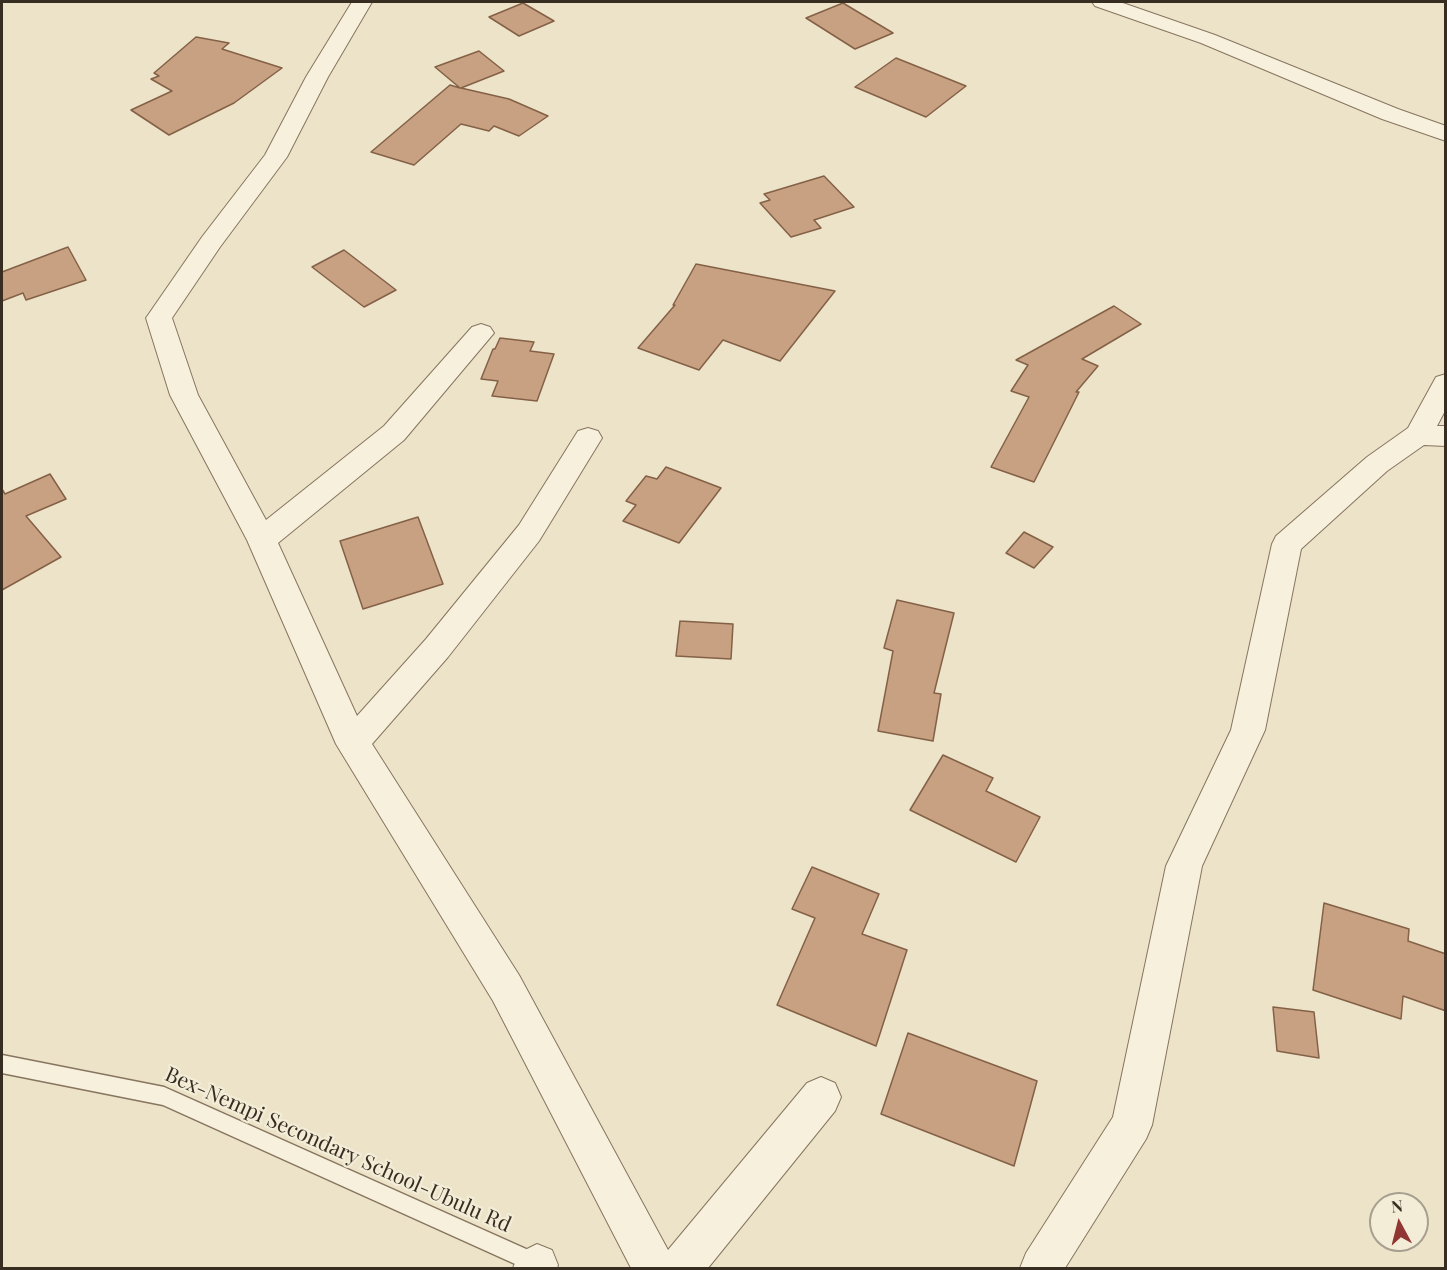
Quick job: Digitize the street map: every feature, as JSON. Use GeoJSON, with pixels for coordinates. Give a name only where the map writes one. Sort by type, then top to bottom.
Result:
{"type":"FeatureCollection","features":[{"type":"Feature","properties":{"kind":"street"},"geometry":{"type":"LineString","coordinates":[[362,2],[316,76],[276,157],[211,243],[159,318],[184,395],[262,540],[353,743],[506,988],[654,1269]]}},
{"type":"Feature","properties":{"kind":"street"},"geometry":{"type":"LineString","coordinates":[[1102,2],[1208,39],[1390,114],[1446,134]]}},
{"type":"Feature","properties":{"kind":"street"},"geometry":{"type":"LineString","coordinates":[[262,540],[394,433],[481,333]]}},
{"type":"Feature","properties":{"kind":"street"},"geometry":{"type":"LineString","coordinates":[[1041,1269],[1132,1125],[1184,866],[1248,730],[1287,544],[1377,464],[1432,435],[1446,382]]}},
{"type":"Feature","properties":{"kind":"street"},"geometry":{"type":"LineString","coordinates":[[353,743],[437,648],[529,533],[588,438]]}},
{"type":"Feature","properties":{"kind":"street"},"geometry":{"type":"LineString","coordinates":[[681,1269],[821,1097]]}},
{"type":"Feature","properties":{"kind":"lane","name":"Bex-Nempi Secondary School-Ubulu Rd"},"geometry":{"type":"LineString","coordinates":[[2,1064],[164,1096],[539,1267]]}},
{"type":"Feature","properties":{"kind":"building"},"geometry":{"type":"Polygon","coordinates":[[[523,3],[554,21],[519,36],[489,17],[523,3]]]}},
{"type":"Feature","properties":{"kind":"building"},"geometry":{"type":"Polygon","coordinates":[[[843,3],[893,33],[855,49],[806,18],[843,3]]]}},
{"type":"Feature","properties":{"kind":"building"},"geometry":{"type":"Polygon","coordinates":[[[196,37],[229,43],[222,49],[282,68],[234,103],[169,135],[131,110],[172,91],[151,79],[159,76],[154,73],[196,37]]]}},
{"type":"Feature","properties":{"kind":"building"},"geometry":{"type":"Polygon","coordinates":[[[479,51],[504,71],[461,88],[509,99],[548,116],[519,136],[494,126],[489,131],[461,124],[414,165],[371,152],[450,85],[460,88],[435,67],[479,51]]]}},
{"type":"Feature","properties":{"kind":"building"},"geometry":{"type":"Polygon","coordinates":[[[896,58],[966,86],[926,117],[855,87],[896,58]]]}},
{"type":"Feature","properties":{"kind":"building"},"geometry":{"type":"Polygon","coordinates":[[[824,176],[854,207],[814,220],[821,228],[791,237],[760,203],[770,200],[764,194],[824,176]]]}},
{"type":"Feature","properties":{"kind":"building"},"geometry":{"type":"Polygon","coordinates":[[[68,247],[86,280],[26,300],[23,293],[2,301],[2,272],[68,247]]]}},
{"type":"Feature","properties":{"kind":"building"},"geometry":{"type":"Polygon","coordinates":[[[344,250],[396,290],[364,307],[312,267],[344,250]]]}},
{"type":"Feature","properties":{"kind":"building"},"geometry":{"type":"Polygon","coordinates":[[[696,264],[835,291],[780,361],[723,340],[699,370],[638,348],[675,305],[673,305],[696,264]]]}},
{"type":"Feature","properties":{"kind":"building"},"geometry":{"type":"Polygon","coordinates":[[[1114,306],[1141,324],[1082,359],[1098,366],[1076,392],[1079,392],[1034,482],[991,467],[1029,397],[1011,391],[1028,365],[1016,360],[1114,306]]]}},
{"type":"Feature","properties":{"kind":"building"},"geometry":{"type":"Polygon","coordinates":[[[500,338],[534,342],[530,351],[554,354],[537,401],[492,396],[498,381],[481,379],[500,338]]]}},
{"type":"Feature","properties":{"kind":"building"},"geometry":{"type":"Polygon","coordinates":[[[666,467],[721,488],[679,543],[623,521],[636,505],[626,501],[646,476],[657,479],[666,467]]]}},
{"type":"Feature","properties":{"kind":"building"},"geometry":{"type":"Polygon","coordinates":[[[50,474],[66,499],[26,516],[61,557],[2,590],[2,489],[5,494],[50,474]]]}},
{"type":"Feature","properties":{"kind":"building"},"geometry":{"type":"Polygon","coordinates":[[[418,517],[443,584],[363,609],[340,541],[418,517]]]}},
{"type":"Feature","properties":{"kind":"building"},"geometry":{"type":"Polygon","coordinates":[[[1024,532],[1053,547],[1034,568],[1006,553],[1024,532]]]}},
{"type":"Feature","properties":{"kind":"building"},"geometry":{"type":"Polygon","coordinates":[[[897,600],[954,613],[934,693],[941,694],[933,741],[878,731],[893,651],[884,648],[897,600]]]}},
{"type":"Feature","properties":{"kind":"building"},"geometry":{"type":"Polygon","coordinates":[[[680,621],[733,624],[731,659],[676,656],[680,621]]]}},
{"type":"Feature","properties":{"kind":"building"},"geometry":{"type":"Polygon","coordinates":[[[943,755],[993,778],[986,791],[1040,817],[1016,862],[910,810],[943,755]]]}},
{"type":"Feature","properties":{"kind":"building"},"geometry":{"type":"Polygon","coordinates":[[[812,867],[879,894],[862,934],[907,950],[876,1046],[777,1005],[815,918],[792,909],[812,867]]]}},
{"type":"Feature","properties":{"kind":"building"},"geometry":{"type":"Polygon","coordinates":[[[1324,903],[1409,929],[1408,941],[1446,954],[1446,1011],[1403,996],[1401,1019],[1313,990],[1324,903]]]}},
{"type":"Feature","properties":{"kind":"building"},"geometry":{"type":"Polygon","coordinates":[[[1273,1007],[1314,1012],[1319,1058],[1277,1051],[1273,1007]]]}},
{"type":"Feature","properties":{"kind":"building"},"geometry":{"type":"Polygon","coordinates":[[[908,1033],[1037,1081],[1014,1166],[881,1114],[908,1033]]]}}]}
